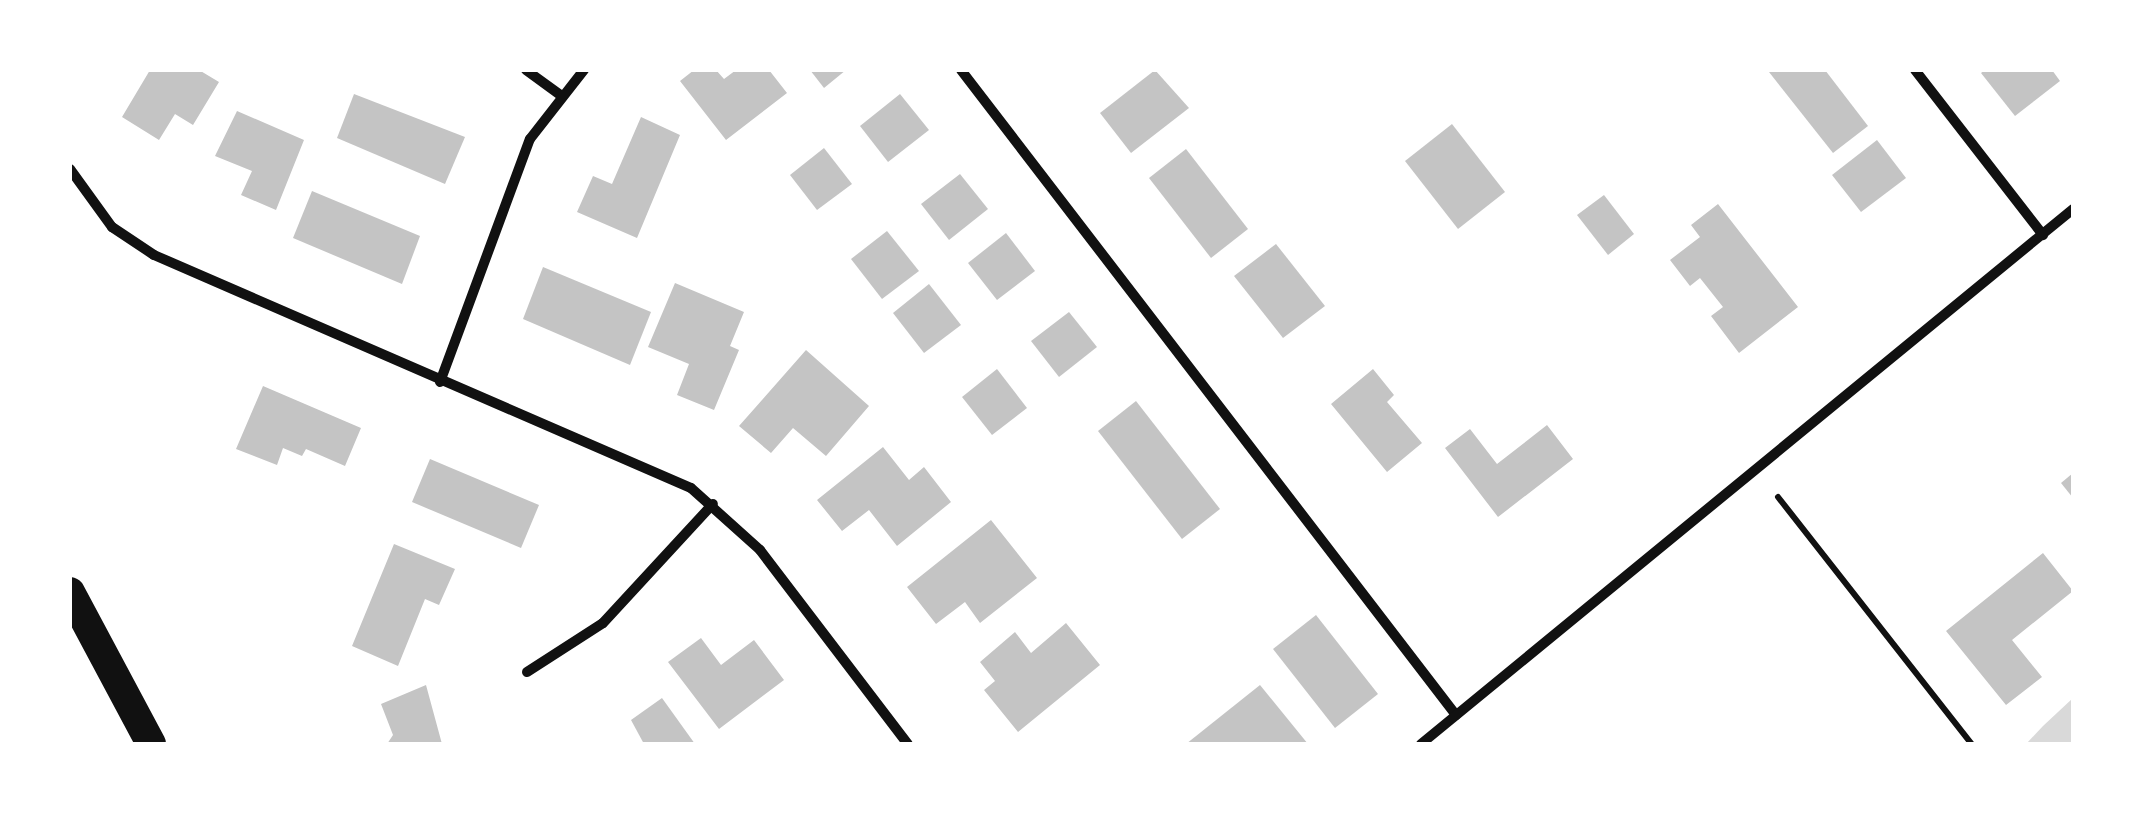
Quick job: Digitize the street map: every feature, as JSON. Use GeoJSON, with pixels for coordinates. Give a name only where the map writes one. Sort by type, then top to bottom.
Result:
{"type":"FeatureCollection","features":[{"type":"Feature","properties":{"kind":"highway"},"geometry":{"type":"LineString","coordinates":[[70,592],[151,744]]}},
{"type":"Feature","properties":{"kind":"street"},"geometry":{"type":"LineString","coordinates":[[526,70],[558,94]]}},
{"type":"Feature","properties":{"kind":"street"},"geometry":{"type":"LineString","coordinates":[[440,382],[530,139],[558,94],[584,70]]}},
{"type":"Feature","properties":{"kind":"street"},"geometry":{"type":"LineString","coordinates":[[961,70],[1456,715]]}},
{"type":"Feature","properties":{"kind":"street"},"geometry":{"type":"LineString","coordinates":[[1915,70],[2043,235]]}},
{"type":"Feature","properties":{"kind":"street"},"geometry":{"type":"LineString","coordinates":[[70,169],[112,227],[154,255],[440,382],[666,474],[714,504],[760,550],[908,744]]}},
{"type":"Feature","properties":{"kind":"street"},"geometry":{"type":"LineString","coordinates":[[1421,744],[2073,210]]}},
{"type":"Feature","properties":{"kind":"street"},"geometry":{"type":"LineString","coordinates":[[527,672],[602,624],[714,504]]}},
{"type":"Feature","properties":{"kind":"path"},"geometry":{"type":"LineString","coordinates":[[1778,497],[1972,744]]}},
{"type":"Feature","properties":{"kind":"shaded area"},"geometry":{"type":"Polygon","coordinates":[[[2073,698],[2073,744],[2026,744],[2043,726],[2073,698]]]}},
{"type":"Feature","properties":{"kind":"building"},"geometry":{"type":"Polygon","coordinates":[[[150,70],[199,70],[219,82],[193,125],[175,114],[159,140],[122,117],[150,70]]]}},
{"type":"Feature","properties":{"kind":"building"},"geometry":{"type":"Polygon","coordinates":[[[694,70],[716,70],[724,79],[736,70],[769,70],[787,93],[726,140],[680,81],[694,70]]]}},
{"type":"Feature","properties":{"kind":"building"},"geometry":{"type":"Polygon","coordinates":[[[810,70],[846,70],[824,88],[810,70]]]}},
{"type":"Feature","properties":{"kind":"building"},"geometry":{"type":"Polygon","coordinates":[[[1155,70],[1189,108],[1131,153],[1100,113],[1155,70]]]}},
{"type":"Feature","properties":{"kind":"building"},"geometry":{"type":"Polygon","coordinates":[[[1825,70],[1868,126],[1833,153],[1769,72],[1825,70]]]}},
{"type":"Feature","properties":{"kind":"building"},"geometry":{"type":"Polygon","coordinates":[[[2052,70],[2060,81],[2015,116],[1981,73],[2052,70]]]}},
{"type":"Feature","properties":{"kind":"building"},"geometry":{"type":"Polygon","coordinates":[[[354,94],[465,137],[445,184],[337,138],[354,94]]]}},
{"type":"Feature","properties":{"kind":"building"},"geometry":{"type":"Polygon","coordinates":[[[900,94],[929,130],[888,162],[860,126],[900,94]]]}},
{"type":"Feature","properties":{"kind":"building"},"geometry":{"type":"Polygon","coordinates":[[[237,111],[304,140],[276,210],[241,195],[252,171],[215,156],[237,111]]]}},
{"type":"Feature","properties":{"kind":"building"},"geometry":{"type":"Polygon","coordinates":[[[641,117],[680,135],[637,238],[577,212],[593,176],[612,184],[641,117]]]}},
{"type":"Feature","properties":{"kind":"building"},"geometry":{"type":"Polygon","coordinates":[[[1452,124],[1505,192],[1458,229],[1405,161],[1452,124]]]}},
{"type":"Feature","properties":{"kind":"building"},"geometry":{"type":"Polygon","coordinates":[[[1877,140],[1906,178],[1861,212],[1832,175],[1877,140]]]}},
{"type":"Feature","properties":{"kind":"building"},"geometry":{"type":"Polygon","coordinates":[[[824,148],[852,184],[817,210],[790,175],[824,148]]]}},
{"type":"Feature","properties":{"kind":"building"},"geometry":{"type":"Polygon","coordinates":[[[1186,149],[1248,229],[1211,258],[1149,178],[1186,149]]]}},
{"type":"Feature","properties":{"kind":"building"},"geometry":{"type":"Polygon","coordinates":[[[960,174],[988,209],[949,240],[921,204],[960,174]]]}},
{"type":"Feature","properties":{"kind":"building"},"geometry":{"type":"Polygon","coordinates":[[[312,191],[420,236],[402,284],[293,238],[312,191]]]}},
{"type":"Feature","properties":{"kind":"building"},"geometry":{"type":"Polygon","coordinates":[[[1604,195],[1634,234],[1608,255],[1577,215],[1604,195]]]}},
{"type":"Feature","properties":{"kind":"building"},"geometry":{"type":"Polygon","coordinates":[[[1718,204],[1798,307],[1739,353],[1711,316],[1723,307],[1700,278],[1690,286],[1670,260],[1700,237],[1691,225],[1718,204]]]}},
{"type":"Feature","properties":{"kind":"building"},"geometry":{"type":"Polygon","coordinates":[[[887,231],[919,271],[882,299],[851,259],[887,231]]]}},
{"type":"Feature","properties":{"kind":"building"},"geometry":{"type":"Polygon","coordinates":[[[1006,233],[1035,271],[997,300],[968,263],[1006,233]]]}},
{"type":"Feature","properties":{"kind":"building"},"geometry":{"type":"Polygon","coordinates":[[[1276,244],[1325,306],[1283,338],[1234,276],[1276,244]]]}},
{"type":"Feature","properties":{"kind":"building"},"geometry":{"type":"Polygon","coordinates":[[[543,267],[651,312],[630,365],[523,319],[543,267]]]}},
{"type":"Feature","properties":{"kind":"building"},"geometry":{"type":"Polygon","coordinates":[[[675,283],[744,312],[730,346],[739,350],[714,410],[677,395],[689,364],[648,347],[675,283]]]}},
{"type":"Feature","properties":{"kind":"building"},"geometry":{"type":"Polygon","coordinates":[[[929,284],[961,325],[924,353],[893,313],[929,284]]]}},
{"type":"Feature","properties":{"kind":"building"},"geometry":{"type":"Polygon","coordinates":[[[1069,312],[1097,347],[1059,377],[1031,341],[1069,312]]]}},
{"type":"Feature","properties":{"kind":"building"},"geometry":{"type":"Polygon","coordinates":[[[806,350],[869,406],[826,456],[793,428],[771,453],[739,426],[806,350]]]}},
{"type":"Feature","properties":{"kind":"building"},"geometry":{"type":"Polygon","coordinates":[[[997,369],[1027,408],[992,435],[962,397],[997,369]]]}},
{"type":"Feature","properties":{"kind":"building"},"geometry":{"type":"Polygon","coordinates":[[[1373,369],[1394,395],[1387,402],[1422,443],[1387,472],[1331,404],[1373,369]]]}},
{"type":"Feature","properties":{"kind":"building"},"geometry":{"type":"Polygon","coordinates":[[[263,386],[361,428],[345,466],[306,449],[302,456],[283,448],[277,465],[236,449],[263,386]]]}},
{"type":"Feature","properties":{"kind":"building"},"geometry":{"type":"Polygon","coordinates":[[[1136,401],[1220,509],[1182,539],[1098,431],[1136,401]]]}},
{"type":"Feature","properties":{"kind":"building"},"geometry":{"type":"Polygon","coordinates":[[[1547,425],[1573,459],[1498,517],[1445,448],[1470,429],[1497,464],[1547,425]]]}},
{"type":"Feature","properties":{"kind":"building"},"geometry":{"type":"Polygon","coordinates":[[[883,447],[909,480],[924,467],[951,502],[897,546],[869,510],[842,531],[817,500],[883,447]]]}},
{"type":"Feature","properties":{"kind":"building"},"geometry":{"type":"Polygon","coordinates":[[[430,459],[539,505],[521,548],[412,502],[430,459]]]}},
{"type":"Feature","properties":{"kind":"building"},"geometry":{"type":"Polygon","coordinates":[[[2073,473],[2073,498],[2061,483],[2073,473]]]}},
{"type":"Feature","properties":{"kind":"building"},"geometry":{"type":"Polygon","coordinates":[[[991,520],[1037,578],[980,623],[965,602],[936,624],[907,587],[991,520]]]}},
{"type":"Feature","properties":{"kind":"building"},"geometry":{"type":"Polygon","coordinates":[[[394,544],[455,569],[439,605],[425,599],[398,666],[352,646],[394,544]]]}},
{"type":"Feature","properties":{"kind":"building"},"geometry":{"type":"Polygon","coordinates":[[[2043,553],[2073,591],[2012,640],[2042,677],[2006,705],[1946,631],[2043,553]]]}},
{"type":"Feature","properties":{"kind":"building"},"geometry":{"type":"Polygon","coordinates":[[[1316,615],[1378,694],[1335,728],[1273,649],[1316,615]]]}},
{"type":"Feature","properties":{"kind":"building"},"geometry":{"type":"Polygon","coordinates":[[[1066,623],[1100,665],[1018,732],[984,690],[995,681],[980,662],[1015,632],[1031,653],[1066,623]]]}},
{"type":"Feature","properties":{"kind":"building"},"geometry":{"type":"Polygon","coordinates":[[[701,638],[721,665],[754,640],[784,680],[719,729],[668,662],[701,638]]]}},
{"type":"Feature","properties":{"kind":"building"},"geometry":{"type":"Polygon","coordinates":[[[426,685],[442,744],[387,744],[393,735],[381,704],[426,685]]]}},
{"type":"Feature","properties":{"kind":"building"},"geometry":{"type":"Polygon","coordinates":[[[1260,685],[1308,744],[1186,744],[1260,685]]]}},
{"type":"Feature","properties":{"kind":"building"},"geometry":{"type":"Polygon","coordinates":[[[662,698],[695,744],[644,744],[631,720],[662,698]]]}}]}
